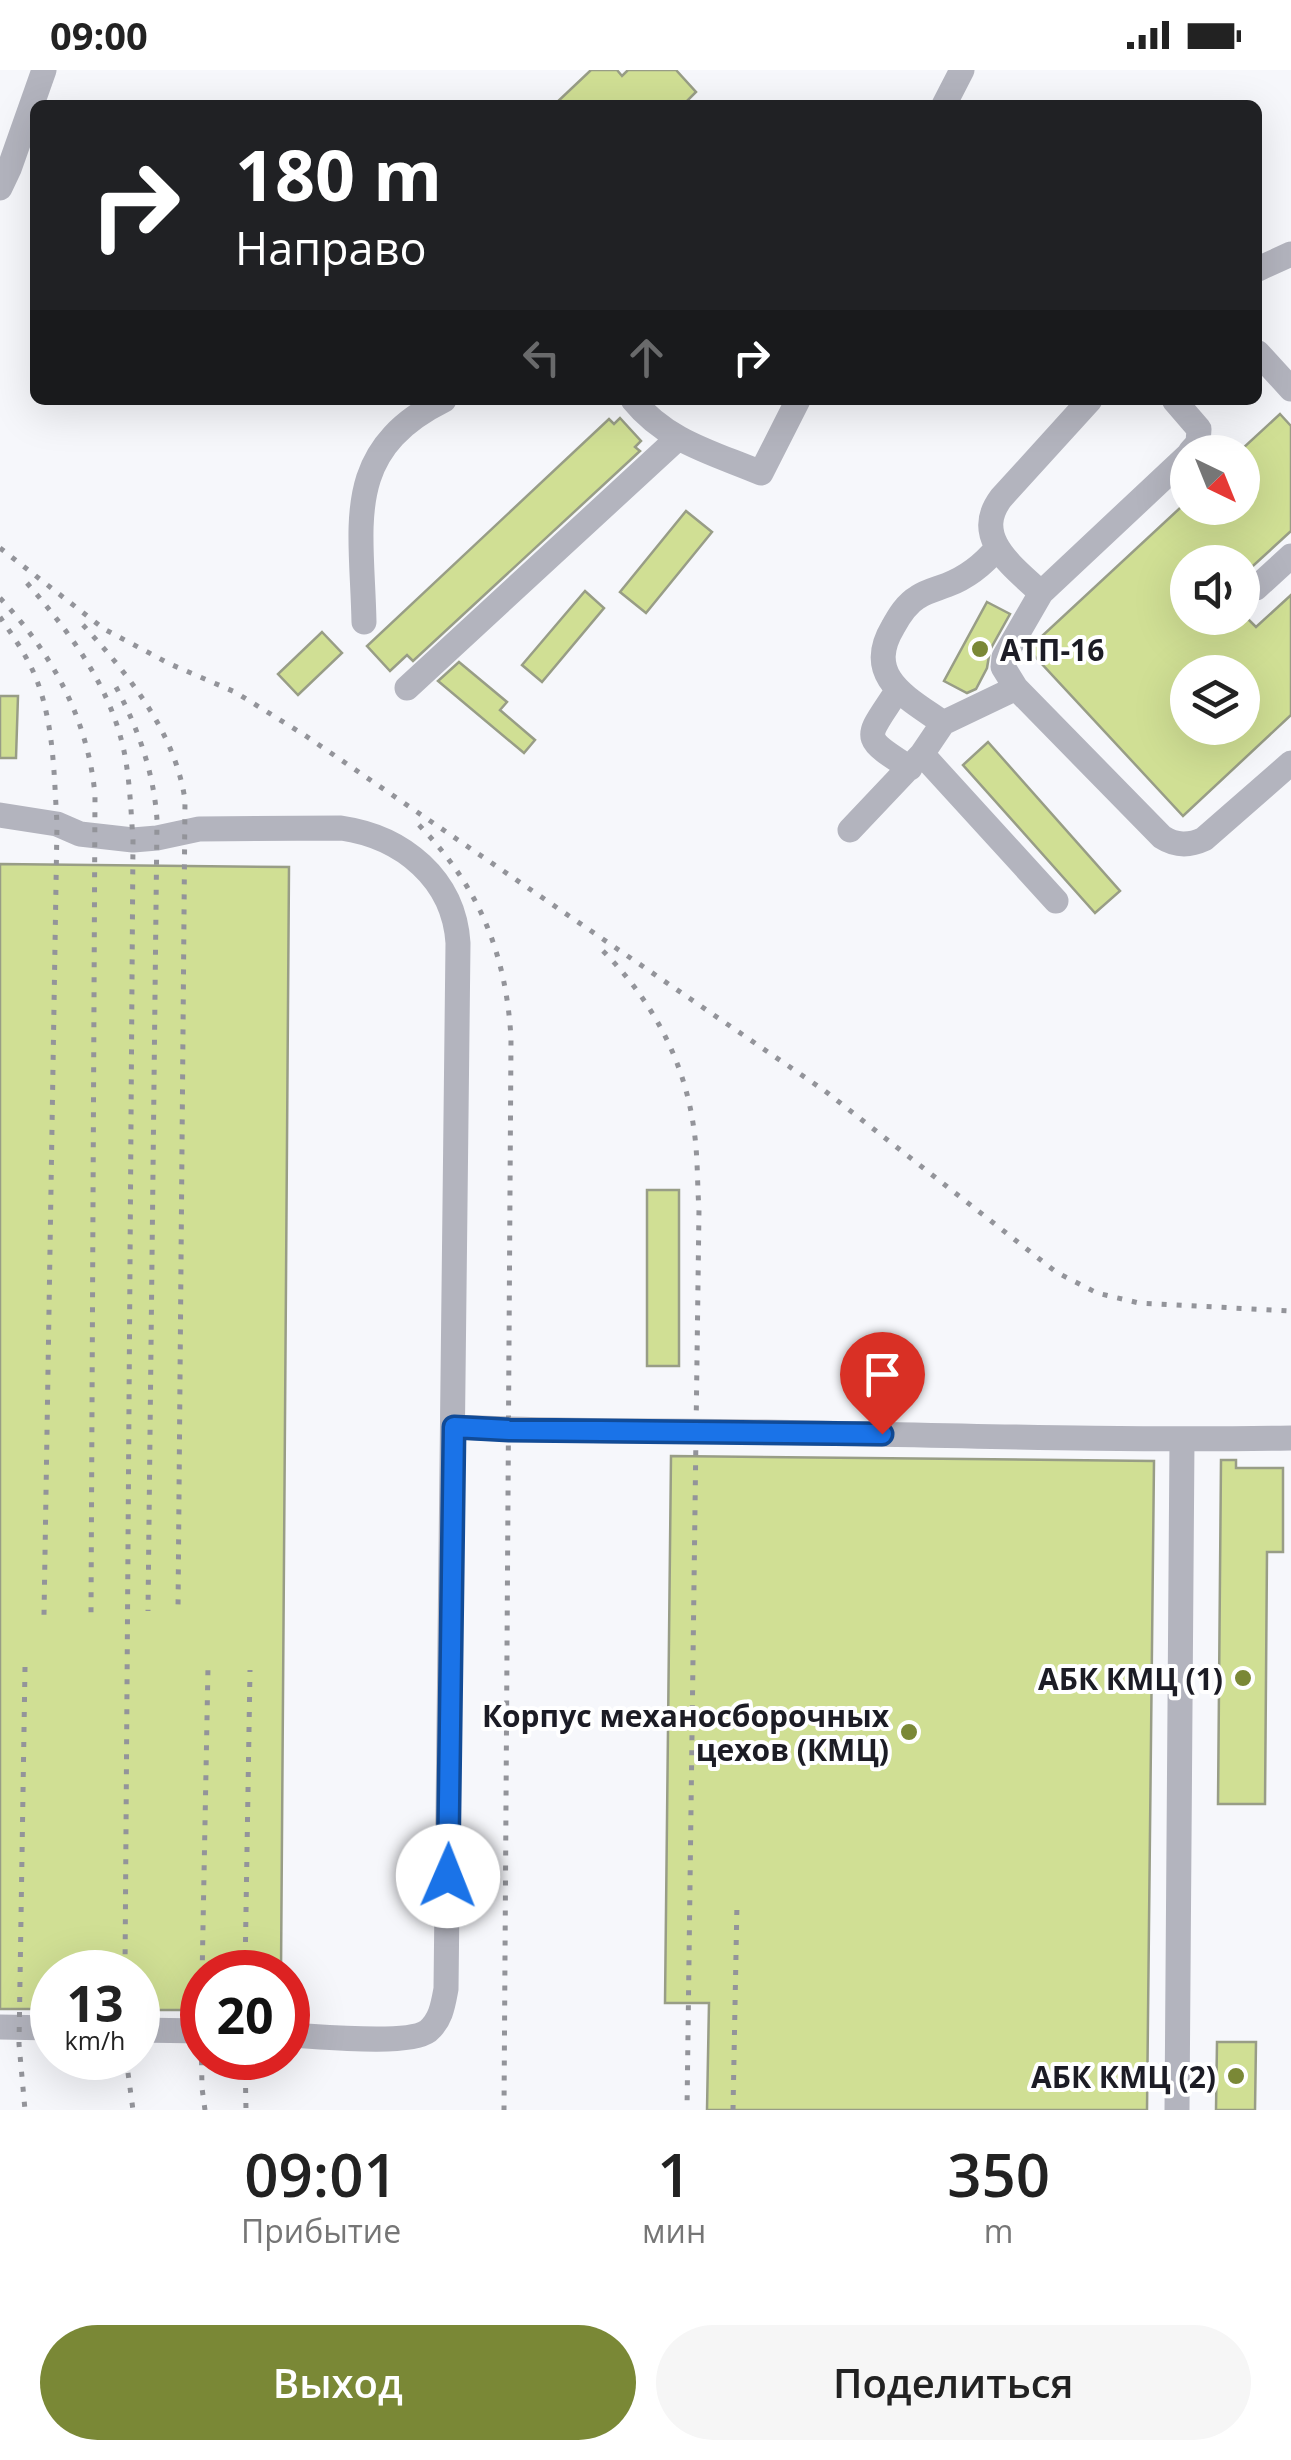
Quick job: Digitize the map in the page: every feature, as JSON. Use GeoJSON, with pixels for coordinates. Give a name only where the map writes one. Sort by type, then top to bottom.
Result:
{"type":"FeatureCollection","features":[{"type":"Feature","properties":{"kind":"lane"},"geometry":{"type":"LineString","coordinates":[[33,100],[44,70]]}},
{"type":"Feature","properties":{"kind":"lane"},"geometry":{"type":"LineString","coordinates":[[947,100],[962,70]]}},
{"type":"Feature","properties":{"kind":"lane"},"geometry":{"type":"LineString","coordinates":[[0,188],[30,110]]}},
{"type":"Feature","properties":{"kind":"lane"},"geometry":{"type":"LineString","coordinates":[[1262,267],[1291,254]]}},
{"type":"Feature","properties":{"kind":"lane"},"geometry":{"type":"LineString","coordinates":[[1262,357],[1291,389]]}},
{"type":"Feature","properties":{"kind":"lane"},"geometry":{"type":"LineString","coordinates":[[364,622],[362,531],[368,477],[388,440],[434,405]]}},
{"type":"Feature","properties":{"kind":"lane"},"geometry":{"type":"LineString","coordinates":[[638,405],[677,439],[761,473],[795,405]]}},
{"type":"Feature","properties":{"kind":"lane"},"geometry":{"type":"LineString","coordinates":[[1041,592],[997,548],[990,524],[994,507],[1086,405]]}},
{"type":"Feature","properties":{"kind":"lane"},"geometry":{"type":"LineString","coordinates":[[1178,405],[1199,429],[1199,435]]}},
{"type":"Feature","properties":{"kind":"lane"},"geometry":{"type":"LineString","coordinates":[[408,688],[677,439]]}},
{"type":"Feature","properties":{"kind":"lane"},"geometry":{"type":"LineString","coordinates":[[1170,472],[1041,592],[1004,657],[1004,667],[1016,688],[1170,842],[1191,845],[1204,839],[1291,763]]}},
{"type":"Feature","properties":{"kind":"lane"},"geometry":{"type":"LineString","coordinates":[[944,723],[897,691],[887,678],[883,650],[906,606],[970,574],[997,548]]}},
{"type":"Feature","properties":{"kind":"lane"},"geometry":{"type":"LineString","coordinates":[[1260,584],[1291,556]]}},
{"type":"Feature","properties":{"kind":"lane"},"geometry":{"type":"LineString","coordinates":[[850,830],[916,761],[944,723],[1016,688]]}},
{"type":"Feature","properties":{"kind":"lane"},"geometry":{"type":"LineString","coordinates":[[897,691],[874,726],[874,742],[880,749],[916,761],[1056,901]]}},
{"type":"Feature","properties":{"kind":"lane"},"geometry":{"type":"LineString","coordinates":[[0,815],[42,821],[80,834],[133,840],[199,829],[359,831],[409,854],[436,881],[454,912],[458,943],[446,1989],[443,2006],[431,2028],[422,2035],[310,2036]]}},
{"type":"Feature","properties":{"kind":"lane"},"geometry":{"type":"LineString","coordinates":[[454,1427],[1182,1440],[1291,1438]]}},
{"type":"Feature","properties":{"kind":"lane"},"geometry":{"type":"LineString","coordinates":[[1176,2110],[1182,1440]]}},
{"type":"Feature","properties":{"kind":"lane"},"geometry":{"type":"LineString","coordinates":[[0,2027],[30,2028]]}},
{"type":"Feature","properties":{"kind":"building"},"geometry":{"type":"Polygon","coordinates":[[[591,70],[617,70],[622,76],[628,70],[676,70],[696,92],[688,100],[559,100],[591,70]]]}},
{"type":"Feature","properties":{"kind":"building"},"geometry":{"type":"Polygon","coordinates":[[[1280,414],[1291,426],[1291,531],[1260,559],[1260,545],[1170,545],[1170,635],[1260,635],[1260,623],[1291,595],[1291,715],[1260,744],[1260,655],[1170,655],[1170,745],[1259,745],[1183,816],[1028,649],[1170,517],[1170,525],[1260,525],[1257,435],[1280,414]]]}},
{"type":"Feature","properties":{"kind":"building"},"geometry":{"type":"Polygon","coordinates":[[[620,418],[641,441],[635,447],[640,451],[413,661],[407,655],[390,671],[367,646],[609,419],[614,424],[620,418]]]}},
{"type":"Feature","properties":{"kind":"building"},"geometry":{"type":"Polygon","coordinates":[[[686,511],[712,532],[646,613],[620,592],[686,511]]]}},
{"type":"Feature","properties":{"kind":"building"},"geometry":{"type":"Polygon","coordinates":[[[585,591],[604,608],[542,682],[522,665],[585,591]]]}},
{"type":"Feature","properties":{"kind":"building","name":"АТП-16"},"geometry":{"type":"Polygon","coordinates":[[[987,602],[1010,614],[990,650],[987,668],[976,689],[967,693],[944,681],[987,602]]]}},
{"type":"Feature","properties":{"kind":"building"},"geometry":{"type":"Polygon","coordinates":[[[322,632],[342,653],[298,695],[278,674],[322,632]]]}},
{"type":"Feature","properties":{"kind":"building"},"geometry":{"type":"Polygon","coordinates":[[[459,662],[507,702],[500,710],[535,740],[524,753],[438,681],[459,662]]]}},
{"type":"Feature","properties":{"kind":"building"},"geometry":{"type":"Polygon","coordinates":[[[0,696],[18,696],[16,758],[0,758],[0,696]]]}},
{"type":"Feature","properties":{"kind":"building"},"geometry":{"type":"Polygon","coordinates":[[[988,742],[1120,891],[1095,913],[963,765],[988,742]]]}},
{"type":"Feature","properties":{"kind":"building"},"geometry":{"type":"Polygon","coordinates":[[[0,864],[289,867],[281,1950],[180,1950],[180,2010],[160,2010],[160,1950],[30,1950],[30,2009],[0,2009],[0,864]]]}},
{"type":"Feature","properties":{"kind":"building"},"geometry":{"type":"Polygon","coordinates":[[[647,1190],[679,1190],[679,1366],[647,1366],[647,1190]]]}},
{"type":"Feature","properties":{"kind":"building","name":"Корпус механосборочных цехов (КМЦ)"},"geometry":{"type":"Polygon","coordinates":[[[671,1456],[1154,1461],[1147,2110],[707,2110],[709,2003],[665,2003],[671,1456]]]}},
{"type":"Feature","properties":{"kind":"building","name":"АБК КМЦ (1)"},"geometry":{"type":"Polygon","coordinates":[[[1221,1460],[1236,1460],[1236,1468],[1283,1468],[1283,1552],[1267,1552],[1265,1804],[1218,1804],[1221,1460]]]}},
{"type":"Feature","properties":{"kind":"building","name":"АБК КМЦ (2)"},"geometry":{"type":"Polygon","coordinates":[[[1217,2042],[1256,2042],[1255,2110],[1216,2110],[1217,2042]]]}},
{"type":"Feature","properties":{"kind":"railway"},"geometry":{"type":"LineString","coordinates":[[0,548],[104,629],[235,692],[306,736],[825,1091],[1056,1272],[1097,1293],[1139,1303],[1291,1311]]}},
{"type":"Feature","properties":{"kind":"railway"},"geometry":{"type":"LineString","coordinates":[[27,583],[74,642],[100,685],[119,731],[131,808],[125,1950]]}},
{"type":"Feature","properties":{"kind":"railway"},"geometry":{"type":"LineString","coordinates":[[0,598],[36,641],[64,689],[85,740],[95,795],[91,1613]]}},
{"type":"Feature","properties":{"kind":"railway"},"geometry":{"type":"LineString","coordinates":[[0,617],[20,646],[42,695],[52,750],[57,824],[44,1615]]}},
{"type":"Feature","properties":{"kind":"railway"},"geometry":{"type":"LineString","coordinates":[[83,625],[147,705],[171,751],[185,800],[178,1611]]}},
{"type":"Feature","properties":{"kind":"railway"},"geometry":{"type":"LineString","coordinates":[[116,687],[144,751],[157,820],[148,1611]]}},
{"type":"Feature","properties":{"kind":"railway"},"geometry":{"type":"LineString","coordinates":[[419,825],[458,872],[486,923],[503,978],[511,1038],[504,2110]]}},
{"type":"Feature","properties":{"kind":"railway"},"geometry":{"type":"LineString","coordinates":[[603,951],[637,990],[664,1033],[690,1105],[696,1150],[699,1209],[687,2110]]}},
{"type":"Feature","properties":{"kind":"railway"},"geometry":{"type":"LineString","coordinates":[[25,1667],[19,2044],[25,2110]]}},
{"type":"Feature","properties":{"kind":"railway"},"geometry":{"type":"LineString","coordinates":[[205,2110],[201,2031],[208,1667]]}},
{"type":"Feature","properties":{"kind":"railway"},"geometry":{"type":"LineString","coordinates":[[245,1950],[250,1670]]}},
{"type":"Feature","properties":{"kind":"railway"},"geometry":{"type":"LineString","coordinates":[[733,2110],[737,1902]]}},
{"type":"Feature","properties":{"kind":"railway"},"geometry":{"type":"LineString","coordinates":[[129,2080],[133,2110]]}},
{"type":"Feature","properties":{"kind":"railway"},"geometry":{"type":"LineString","coordinates":[[245,2080],[246,2110]]}},
{"type":"Feature","properties":{"kind":"place","name":"АТП-16"},"geometry":{"type":"Point","coordinates":[980,649]}},
{"type":"Feature","properties":{"kind":"place","name":"АБК КМЦ (1)"},"geometry":{"type":"Point","coordinates":[1243,1678]}},
{"type":"Feature","properties":{"kind":"place","name":"Корпус механосборочных цехов (КМЦ)"},"geometry":{"type":"Point","coordinates":[909,1732]}},
{"type":"Feature","properties":{"kind":"place","name":"АБК КМЦ (2)"},"geometry":{"type":"Point","coordinates":[1236,2076]}},
{"type":"Feature","properties":{"kind":"route"},"geometry":{"type":"LineString","coordinates":[[448,1876],[454,1427],[882,1434]]}}]}
